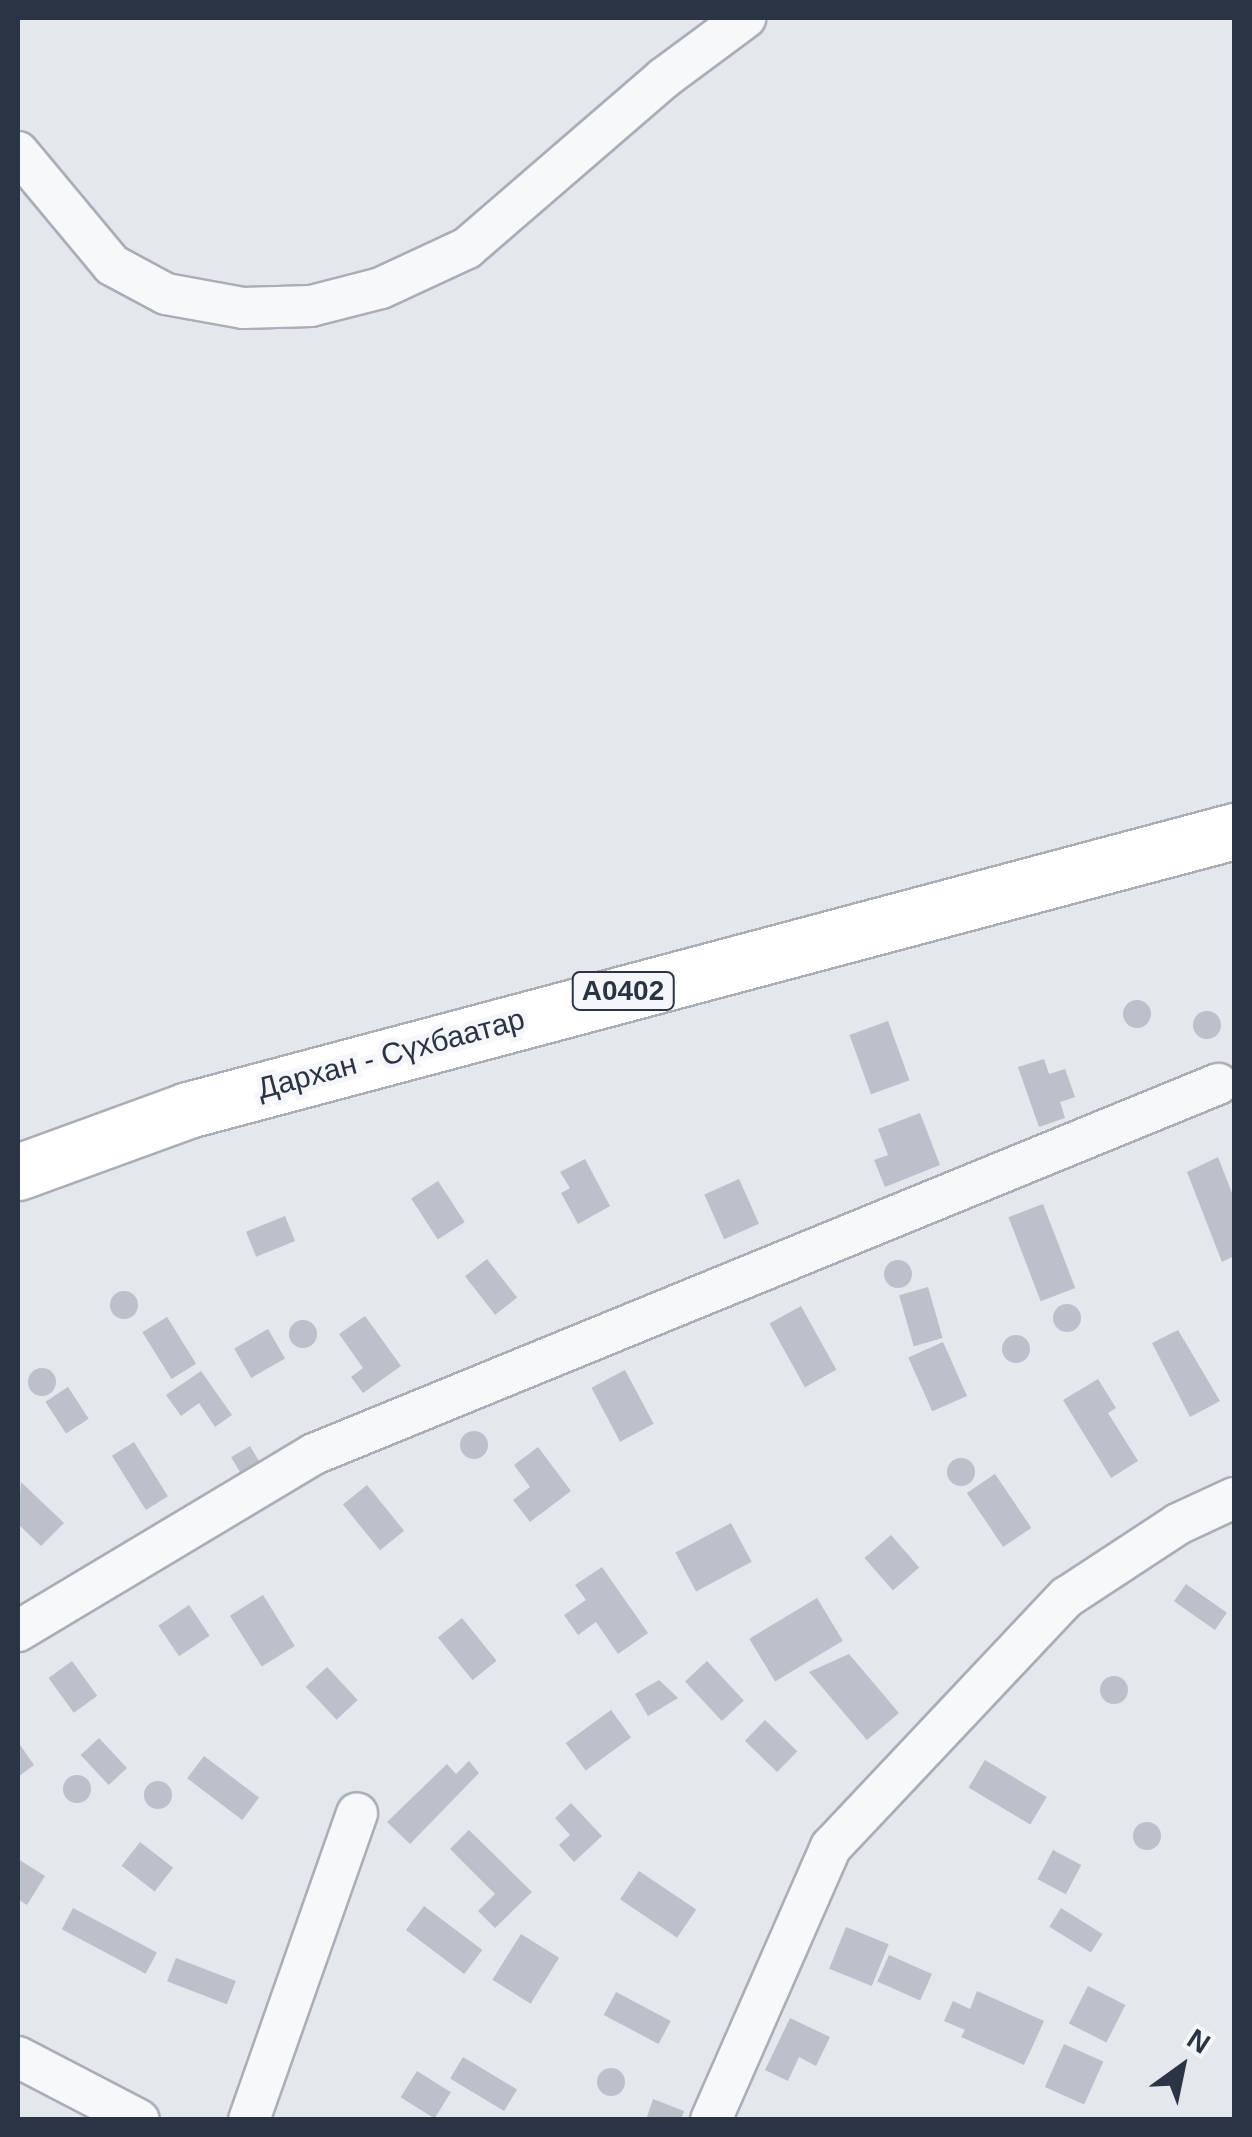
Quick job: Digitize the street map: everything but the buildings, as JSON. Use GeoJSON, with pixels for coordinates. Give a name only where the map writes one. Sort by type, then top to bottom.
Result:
{"type":"FeatureCollection","features":[{"type":"Feature","properties":{"kind":"highway","name":"Дархан - Сүхбаатар"},"geometry":{"type":"LineString","coordinates":[[18,1172],[188,1110],[1234,831]]}},
{"type":"Feature","properties":{"kind":"street"},"geometry":{"type":"LineString","coordinates":[[18,152],[112,265],[166,294],[243,308],[311,306],[381,288],[466,248],[664,78],[745,18]]}},
{"type":"Feature","properties":{"kind":"street"},"geometry":{"type":"LineString","coordinates":[[18,1631],[314,1454],[1218,1084]]}},
{"type":"Feature","properties":{"kind":"street"},"geometry":{"type":"LineString","coordinates":[[711,2120],[831,1847],[1067,1597],[1178,1524],[1234,1498]]}},
{"type":"Feature","properties":{"kind":"street"},"geometry":{"type":"LineString","coordinates":[[249,2120],[357,1813]]}},
{"type":"Feature","properties":{"kind":"street"},"geometry":{"type":"LineString","coordinates":[[18,2057],[94,2110],[140,2120]]}}]}
